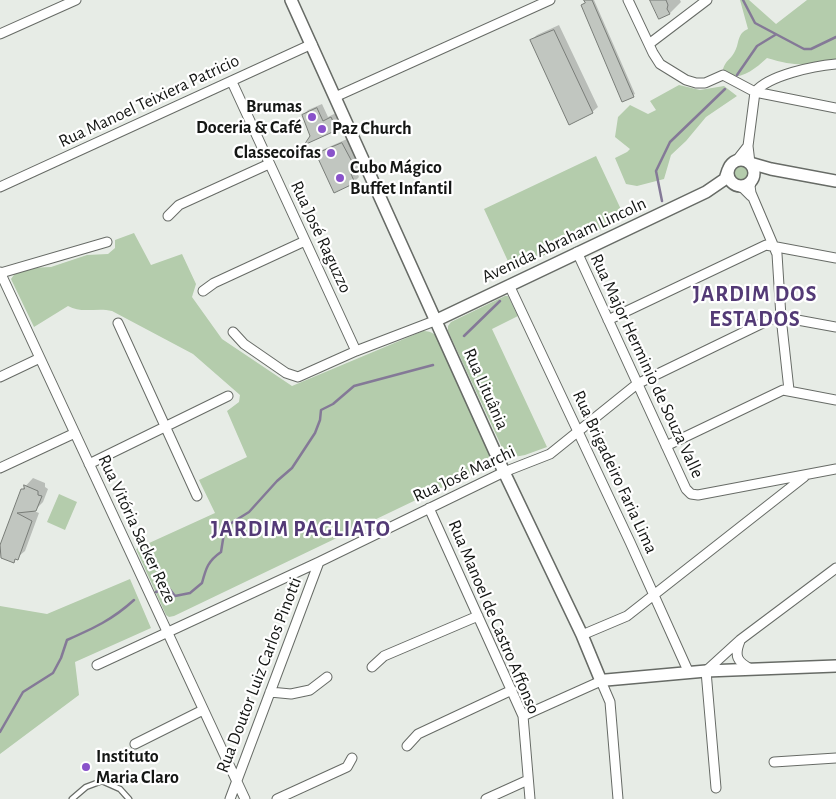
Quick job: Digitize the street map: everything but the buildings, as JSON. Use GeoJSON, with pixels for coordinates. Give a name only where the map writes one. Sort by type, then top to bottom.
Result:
{"type":"FeatureCollection","features":[{"type":"Feature","properties":{"kind":"street"},"geometry":{"type":"LineString","coordinates":[[0,34],[76,0]]}},
{"type":"Feature","properties":{"kind":"street","name":"Rua Lituânia"},"geometry":{"type":"LineString","coordinates":[[292,0],[504,472],[582,636],[610,702],[618,799]]}},
{"type":"Feature","properties":{"kind":"street"},"geometry":{"type":"LineString","coordinates":[[335,97],[550,0]]}},
{"type":"Feature","properties":{"kind":"street"},"geometry":{"type":"LineString","coordinates":[[628,0],[660,64],[686,80],[696,84],[706,83],[723,75],[755,92],[836,108]]}},
{"type":"Feature","properties":{"kind":"street"},"geometry":{"type":"LineString","coordinates":[[649,44],[707,0]]}},
{"type":"Feature","properties":{"kind":"street","name":"Rua Manoel Teixiera Patricio"},"geometry":{"type":"LineString","coordinates":[[0,187],[312,44]]}},
{"type":"Feature","properties":{"kind":"street"},"geometry":{"type":"LineString","coordinates":[[789,390],[781,317],[777,254],[751,192],[753,168],[750,163],[748,146],[755,92],[759,87],[785,76],[812,67],[836,64]]}},
{"type":"Feature","properties":{"kind":"street","name":"Rua José Raguzzo"},"geometry":{"type":"LineString","coordinates":[[232,82],[356,351]]}},
{"type":"Feature","properties":{"kind":"street"},"geometry":{"type":"LineString","coordinates":[[748,146],[738,160],[733,162],[728,172],[731,182],[747,191],[754,201]]}},
{"type":"Feature","properties":{"kind":"street"},"geometry":{"type":"LineString","coordinates":[[738,160],[771,169],[836,181]]}},
{"type":"Feature","properties":{"kind":"street"},"geometry":{"type":"LineString","coordinates":[[168,216],[179,205],[269,164]]}},
{"type":"Feature","properties":{"kind":"street"},"geometry":{"type":"LineString","coordinates":[[737,185],[746,185],[759,172],[771,169]]}},
{"type":"Feature","properties":{"kind":"street","name":"Avenida Abraham Lincoln"},"geometry":{"type":"LineString","coordinates":[[436,320],[706,192],[721,183],[728,172]]}},
{"type":"Feature","properties":{"kind":"street","name":"Avenida Abraham Lincoln"},"geometry":{"type":"LineString","coordinates":[[706,192],[728,185],[737,185]]}},
{"type":"Feature","properties":{"kind":"street"},"geometry":{"type":"LineString","coordinates":[[203,291],[214,283],[305,241]]}},
{"type":"Feature","properties":{"kind":"street"},"geometry":{"type":"LineString","coordinates":[[1,277],[107,242]]}},
{"type":"Feature","properties":{"kind":"street"},"geometry":{"type":"LineString","coordinates":[[608,320],[766,245],[836,258]]}},
{"type":"Feature","properties":{"kind":"street","name":"Rua Major Herminio de Souza Valle"},"geometry":{"type":"LineString","coordinates":[[577,252],[686,489],[691,494],[698,495],[836,469]]}},
{"type":"Feature","properties":{"kind":"street","name":"Rua Vitória Sacker Reze"},"geometry":{"type":"LineString","coordinates":[[1,277],[245,799]]}},
{"type":"Feature","properties":{"kind":"street","name":"Rua Brigadeiro Faria Lima"},"geometry":{"type":"LineString","coordinates":[[509,285],[578,430],[689,673]]}},
{"type":"Feature","properties":{"kind":"street"},"geometry":{"type":"LineString","coordinates":[[781,317],[836,327]]}},
{"type":"Feature","properties":{"kind":"street","name":"Rua José Marchi"},"geometry":{"type":"LineString","coordinates":[[97,665],[319,562],[504,472],[550,454],[637,384],[771,319],[781,317]]}},
{"type":"Feature","properties":{"kind":"street"},"geometry":{"type":"LineString","coordinates":[[233,332],[244,344],[292,376],[298,377],[356,351],[436,320]]}},
{"type":"Feature","properties":{"kind":"street"},"geometry":{"type":"LineString","coordinates":[[118,323],[197,496]]}},
{"type":"Feature","properties":{"kind":"street"},"geometry":{"type":"LineString","coordinates":[[0,377],[40,358]]}},
{"type":"Feature","properties":{"kind":"street"},"geometry":{"type":"LineString","coordinates":[[666,446],[783,390],[836,400]]}},
{"type":"Feature","properties":{"kind":"street"},"geometry":{"type":"LineString","coordinates":[[89,464],[228,396]]}},
{"type":"Feature","properties":{"kind":"street"},"geometry":{"type":"LineString","coordinates":[[0,468],[75,433]]}},
{"type":"Feature","properties":{"kind":"street"},"geometry":{"type":"LineString","coordinates":[[582,636],[627,616],[806,475]]}},
{"type":"Feature","properties":{"kind":"street"},"geometry":{"type":"LineString","coordinates":[[773,481],[780,486],[781,494]]}},
{"type":"Feature","properties":{"kind":"street","name":"Rua Manoel de Castro Affonso"},"geometry":{"type":"LineString","coordinates":[[429,508],[523,716],[530,799]]}},
{"type":"Feature","properties":{"kind":"street","name":"Rua Doutor Luiz Carlos Pinotti"},"geometry":{"type":"LineString","coordinates":[[230,799],[319,562]]}},
{"type":"Feature","properties":{"kind":"street"},"geometry":{"type":"LineString","coordinates":[[706,671],[740,640],[836,568]]}},
{"type":"Feature","properties":{"kind":"street"},"geometry":{"type":"LineString","coordinates":[[372,667],[384,656],[478,616]]}},
{"type":"Feature","properties":{"kind":"street"},"geometry":{"type":"LineString","coordinates":[[740,640],[737,650],[738,657],[742,664],[752,669]]}},
{"type":"Feature","properties":{"kind":"street"},"geometry":{"type":"LineString","coordinates":[[523,716],[606,680],[706,671],[836,666]]}},
{"type":"Feature","properties":{"kind":"street"},"geometry":{"type":"LineString","coordinates":[[706,671],[716,788]]}},
{"type":"Feature","properties":{"kind":"street"},"geometry":{"type":"LineString","coordinates":[[270,692],[291,694],[310,690],[327,677]]}},
{"type":"Feature","properties":{"kind":"street"},"geometry":{"type":"LineString","coordinates":[[407,746],[418,734],[512,690]]}},
{"type":"Feature","properties":{"kind":"street"},"geometry":{"type":"LineString","coordinates":[[135,744],[203,710]]}},
{"type":"Feature","properties":{"kind":"street"},"geometry":{"type":"LineString","coordinates":[[277,799],[347,767],[352,758]]}},
{"type":"Feature","properties":{"kind":"street"},"geometry":{"type":"LineString","coordinates":[[774,762],[836,758]]}},
{"type":"Feature","properties":{"kind":"street"},"geometry":{"type":"LineString","coordinates":[[486,799],[528,780]]}},
{"type":"Feature","properties":{"kind":"lane"},"geometry":{"type":"LineString","coordinates":[[72,799],[86,787],[102,781],[120,790],[129,799]]}},
{"type":"Feature","properties":{"kind":"green space"},"geometry":{"type":"Polygon","coordinates":[[[740,0],[749,0],[776,24],[807,0],[836,0],[836,61],[802,64],[786,63],[767,58],[749,72],[739,76],[728,77],[723,69],[724,66],[736,50],[740,36],[748,29],[740,0]]]}},
{"type":"Feature","properties":{"kind":"green space"},"geometry":{"type":"Polygon","coordinates":[[[679,85],[700,90],[724,86],[737,96],[706,117],[686,141],[671,155],[664,179],[637,186],[626,184],[615,158],[630,149],[615,137],[618,117],[630,105],[648,114],[656,110],[650,101],[679,85]]]}},
{"type":"Feature","properties":{"kind":"green space"},"geometry":{"type":"Polygon","coordinates":[[[596,156],[625,218],[512,270],[484,209],[596,156]]]}},
{"type":"Feature","properties":{"kind":"green space"},"geometry":{"type":"Polygon","coordinates":[[[741,164],[747,167],[750,173],[747,179],[741,182],[735,179],[732,173],[735,167],[741,164]]]}},
{"type":"Feature","properties":{"kind":"green space"},"geometry":{"type":"Polygon","coordinates":[[[134,233],[151,265],[182,254],[196,284],[192,297],[222,339],[292,386],[423,331],[434,334],[441,343],[492,461],[491,464],[169,617],[166,615],[136,549],[215,513],[199,480],[247,457],[227,411],[239,402],[240,395],[193,354],[112,311],[79,310],[68,306],[34,327],[11,279],[16,272],[29,268],[51,267],[87,255],[108,254],[115,248],[115,240],[134,233]]]}},
{"type":"Feature","properties":{"kind":"green space"},"geometry":{"type":"Polygon","coordinates":[[[508,296],[518,316],[492,329],[547,447],[525,455],[509,458],[506,456],[448,331],[448,326],[451,322],[508,296]]]}},
{"type":"Feature","properties":{"kind":"green space"},"geometry":{"type":"Polygon","coordinates":[[[59,494],[77,502],[65,530],[47,522],[59,494]]]}},
{"type":"Feature","properties":{"kind":"green space"},"geometry":{"type":"Polygon","coordinates":[[[130,579],[151,628],[75,662],[79,695],[0,754],[0,606],[47,614],[130,579]]]}},
{"type":"Feature","properties":{"kind":"waterway"},"geometry":{"type":"LineString","coordinates":[[743,0],[755,23],[804,49],[811,49],[836,37]]}},
{"type":"Feature","properties":{"kind":"waterway"},"geometry":{"type":"LineString","coordinates":[[737,75],[757,46],[775,35]]}},
{"type":"Feature","properties":{"kind":"waterway"},"geometry":{"type":"LineString","coordinates":[[662,201],[656,171],[670,142],[725,89]]}},
{"type":"Feature","properties":{"kind":"waterway"},"geometry":{"type":"LineString","coordinates":[[464,336],[500,301]]}},
{"type":"Feature","properties":{"kind":"waterway"},"geometry":{"type":"LineString","coordinates":[[156,592],[168,587],[175,596],[190,593],[202,583],[208,565],[221,552],[225,527],[249,512],[277,481],[292,468],[315,433],[320,420],[321,410],[333,404],[354,386],[433,365]]}},
{"type":"Feature","properties":{"kind":"waterway"},"geometry":{"type":"LineString","coordinates":[[0,732],[23,692],[53,673],[61,658],[67,640],[102,623],[134,600]]}},
{"type":"Feature","properties":{"kind":"place","name":"Brumas Doceria & Café"},"geometry":{"type":"Point","coordinates":[312,117]}},
{"type":"Feature","properties":{"kind":"place","name":"Paz Church"},"geometry":{"type":"Point","coordinates":[322,129]}},
{"type":"Feature","properties":{"kind":"place","name":"Classecoifas"},"geometry":{"type":"Point","coordinates":[331,153]}},
{"type":"Feature","properties":{"kind":"place","name":"Cubo Mágico Buffet Infantil"},"geometry":{"type":"Point","coordinates":[340,178]}},
{"type":"Feature","properties":{"kind":"place","name":"Instituto Maria Claro"},"geometry":{"type":"Point","coordinates":[86,767]}},
{"type":"Feature","properties":{"kind":"district","name":"JARDIM DOS ESTADOS"},"geometry":{"type":"Point","coordinates":[755,306]}},
{"type":"Feature","properties":{"kind":"district","name":"JARDIM PAGLIATO"},"geometry":{"type":"Point","coordinates":[301,529]}}]}
